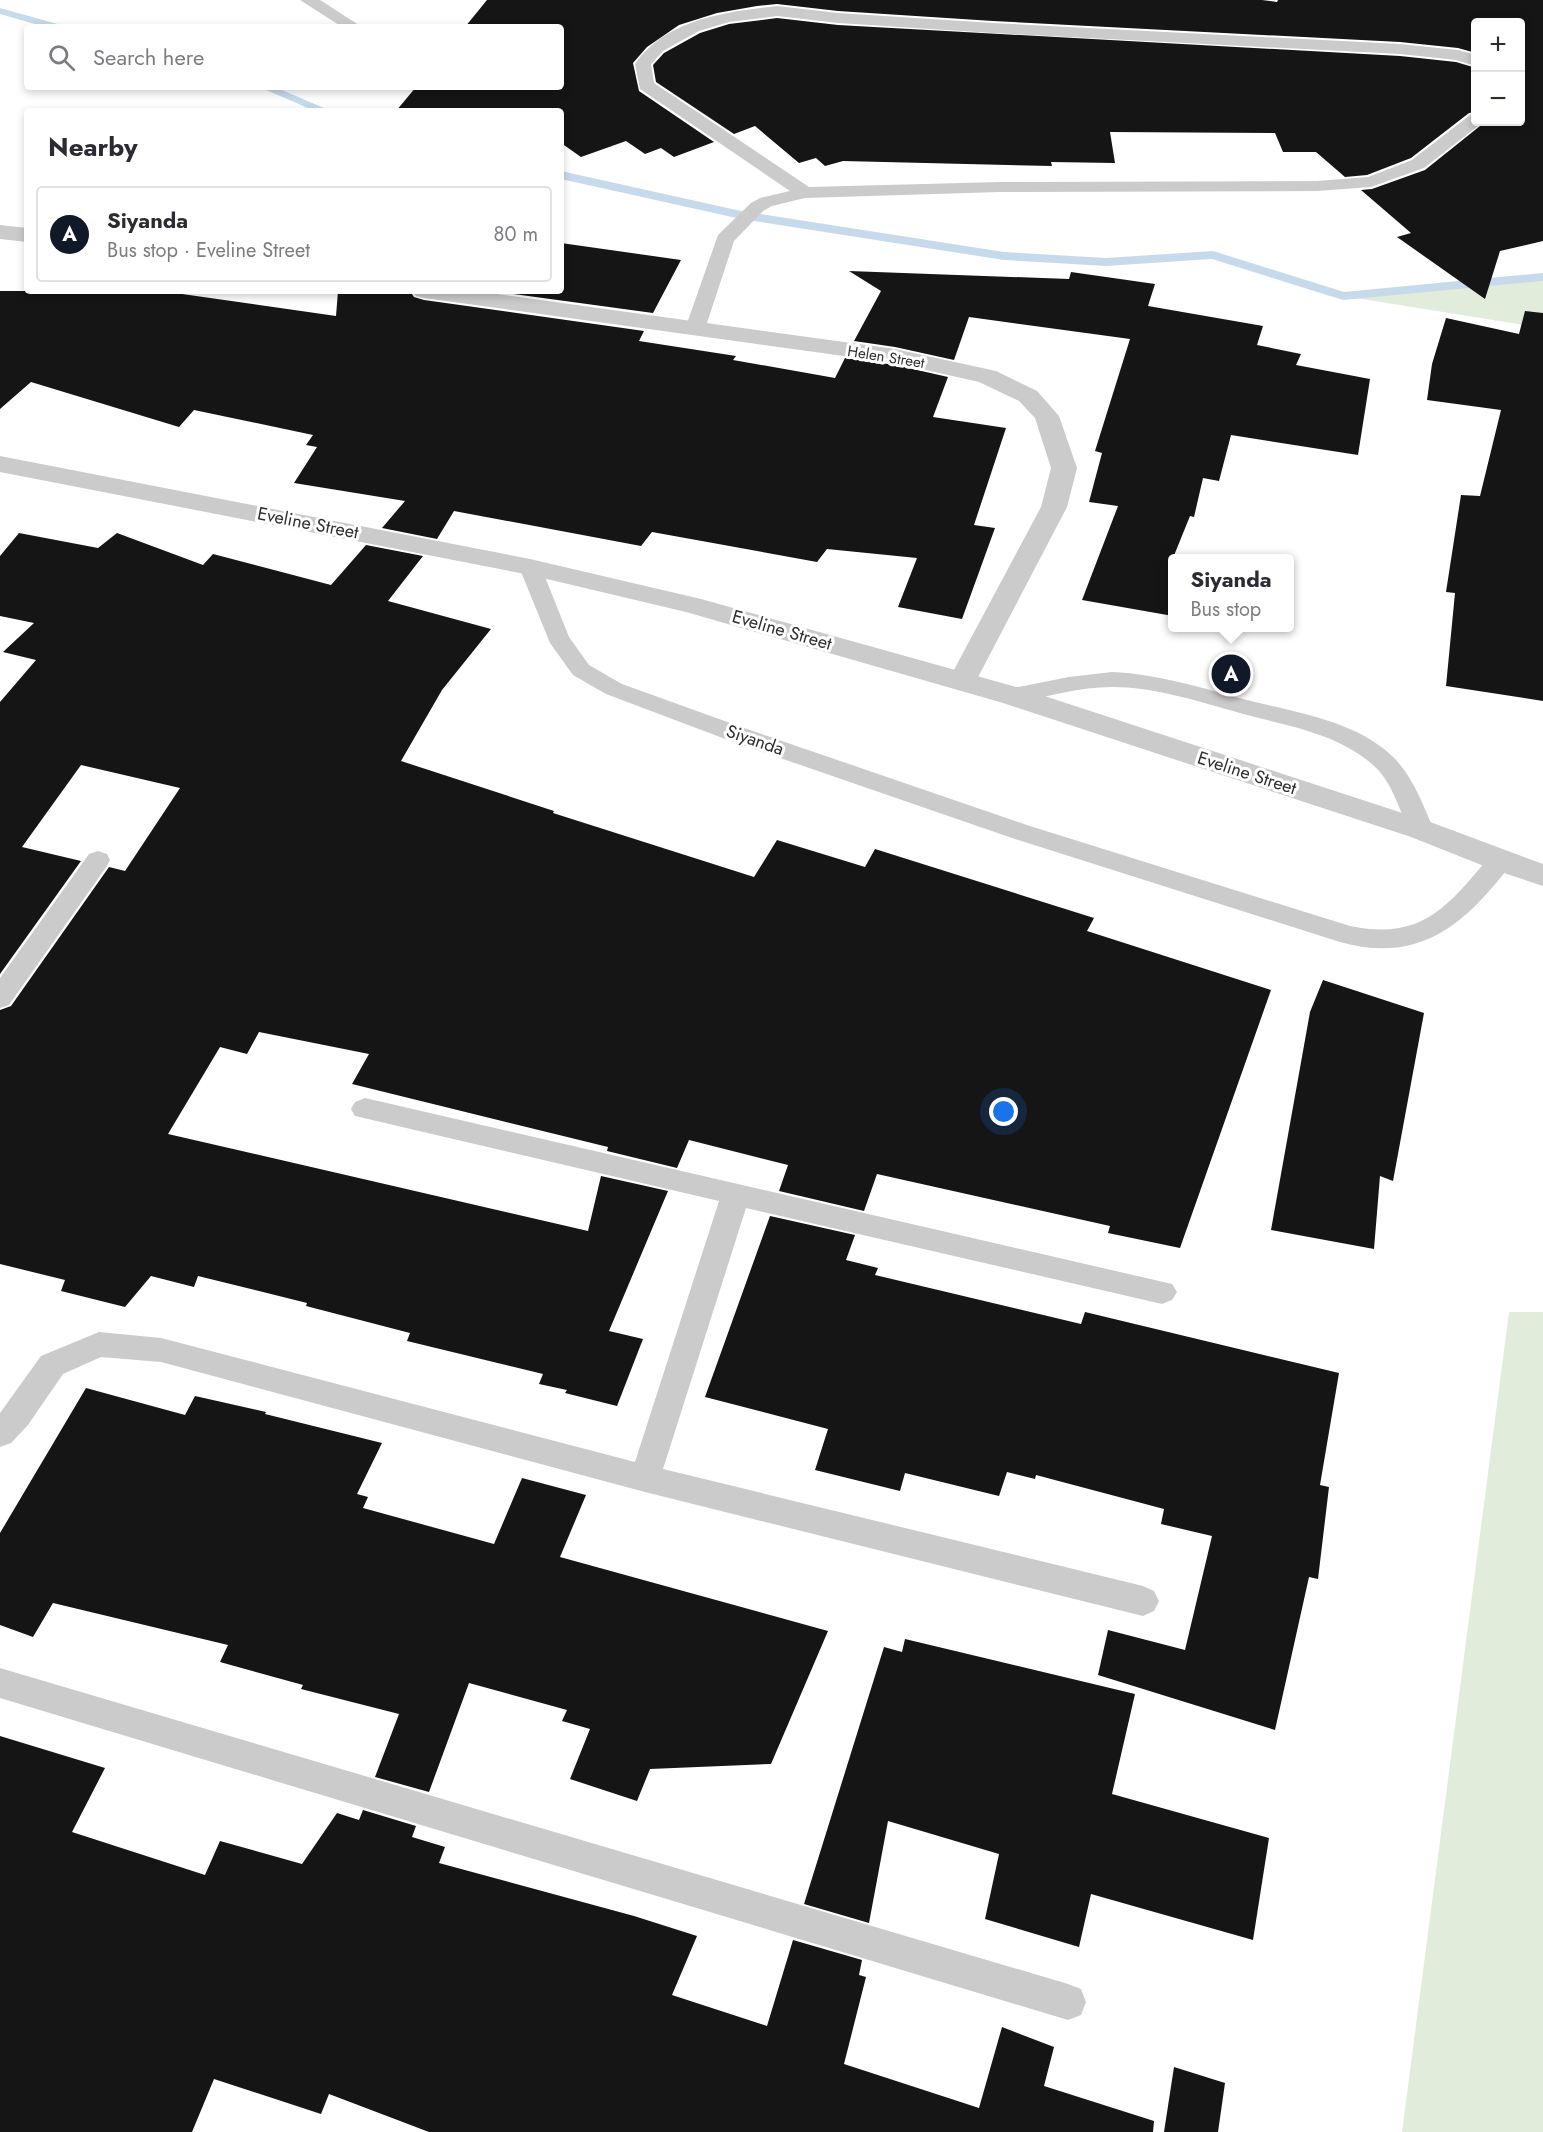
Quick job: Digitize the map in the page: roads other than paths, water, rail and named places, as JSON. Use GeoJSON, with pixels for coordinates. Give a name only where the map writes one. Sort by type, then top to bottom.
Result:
{"type":"FeatureCollection","features":[{"type":"Feature","properties":{"kind":"street"},"geometry":{"type":"LineString","coordinates":[[0,231],[24,235]]}},
{"type":"Feature","properties":{"kind":"street","name":"Helen Street"},"geometry":{"type":"LineString","coordinates":[[445,294],[895,356],[987,376],[1028,396],[1047,416],[1064,468],[1054,507],[962,681]]}},
{"type":"Feature","properties":{"kind":"street","name":"Eveline Street"},"geometry":{"type":"LineString","coordinates":[[0,464],[530,567],[691,605],[1013,696],[1422,830],[1500,861],[1543,875]]}},
{"type":"Feature","properties":{"kind":"lane"},"geometry":{"type":"LineString","coordinates":[[308,0],[349,24]]}},
{"type":"Feature","properties":{"kind":"lane"},"geometry":{"type":"LineString","coordinates":[[805,193],[646,85],[643,64],[657,47],[693,28],[727,17],[777,11],[838,18],[993,28],[1400,49],[1458,55],[1471,59]]}},
{"type":"Feature","properties":{"kind":"lane"},"geometry":{"type":"LineString","coordinates":[[695,329],[725,239],[757,207],[805,193],[1000,187],[1317,186],[1371,182],[1418,164],[1471,123]]}},
{"type":"Feature","properties":{"kind":"lane","name":"Siyanda"},"geometry":{"type":"LineString","coordinates":[[530,567],[558,638],[581,670],[614,689],[736,734],[1020,832],[1349,935],[1381,940],[1426,932],[1458,910],[1500,861]]}},
{"type":"Feature","properties":{"kind":"lane"},"geometry":{"type":"LineString","coordinates":[[1013,696],[1087,681],[1124,680],[1159,684],[1317,727],[1355,743],[1382,760],[1403,791],[1422,830]]}},
{"type":"Feature","properties":{"kind":"lane"},"geometry":{"type":"LineString","coordinates":[[0,998],[98,860]]}},
{"type":"Feature","properties":{"kind":"lane"},"geometry":{"type":"LineString","coordinates":[[365,1109],[635,1170],[735,1196],[1162,1292]]}},
{"type":"Feature","properties":{"kind":"lane"},"geometry":{"type":"LineString","coordinates":[[645,1478],[735,1196]]}},
{"type":"Feature","properties":{"kind":"lane"},"geometry":{"type":"LineString","coordinates":[[0,1434],[17,1416],[52,1365],[99,1344],[161,1350],[645,1478],[1143,1601]]}},
{"type":"Feature","properties":{"kind":"lane"},"geometry":{"type":"LineString","coordinates":[[0,1683],[1068,2002]]}},
{"type":"Feature","properties":{"kind":"waterway"},"geometry":{"type":"LineString","coordinates":[[0,11],[46,24]]}},
{"type":"Feature","properties":{"kind":"waterway"},"geometry":{"type":"LineString","coordinates":[[272,90],[318,108]]}},
{"type":"Feature","properties":{"kind":"waterway"},"geometry":{"type":"LineString","coordinates":[[564,176],[741,215],[1004,256],[1106,262],[1213,255],[1343,296],[1543,277]]}},
{"type":"Feature","properties":{"kind":"place","name":"Siyanda"},"geometry":{"type":"Point","coordinates":[1231,674]}}]}
